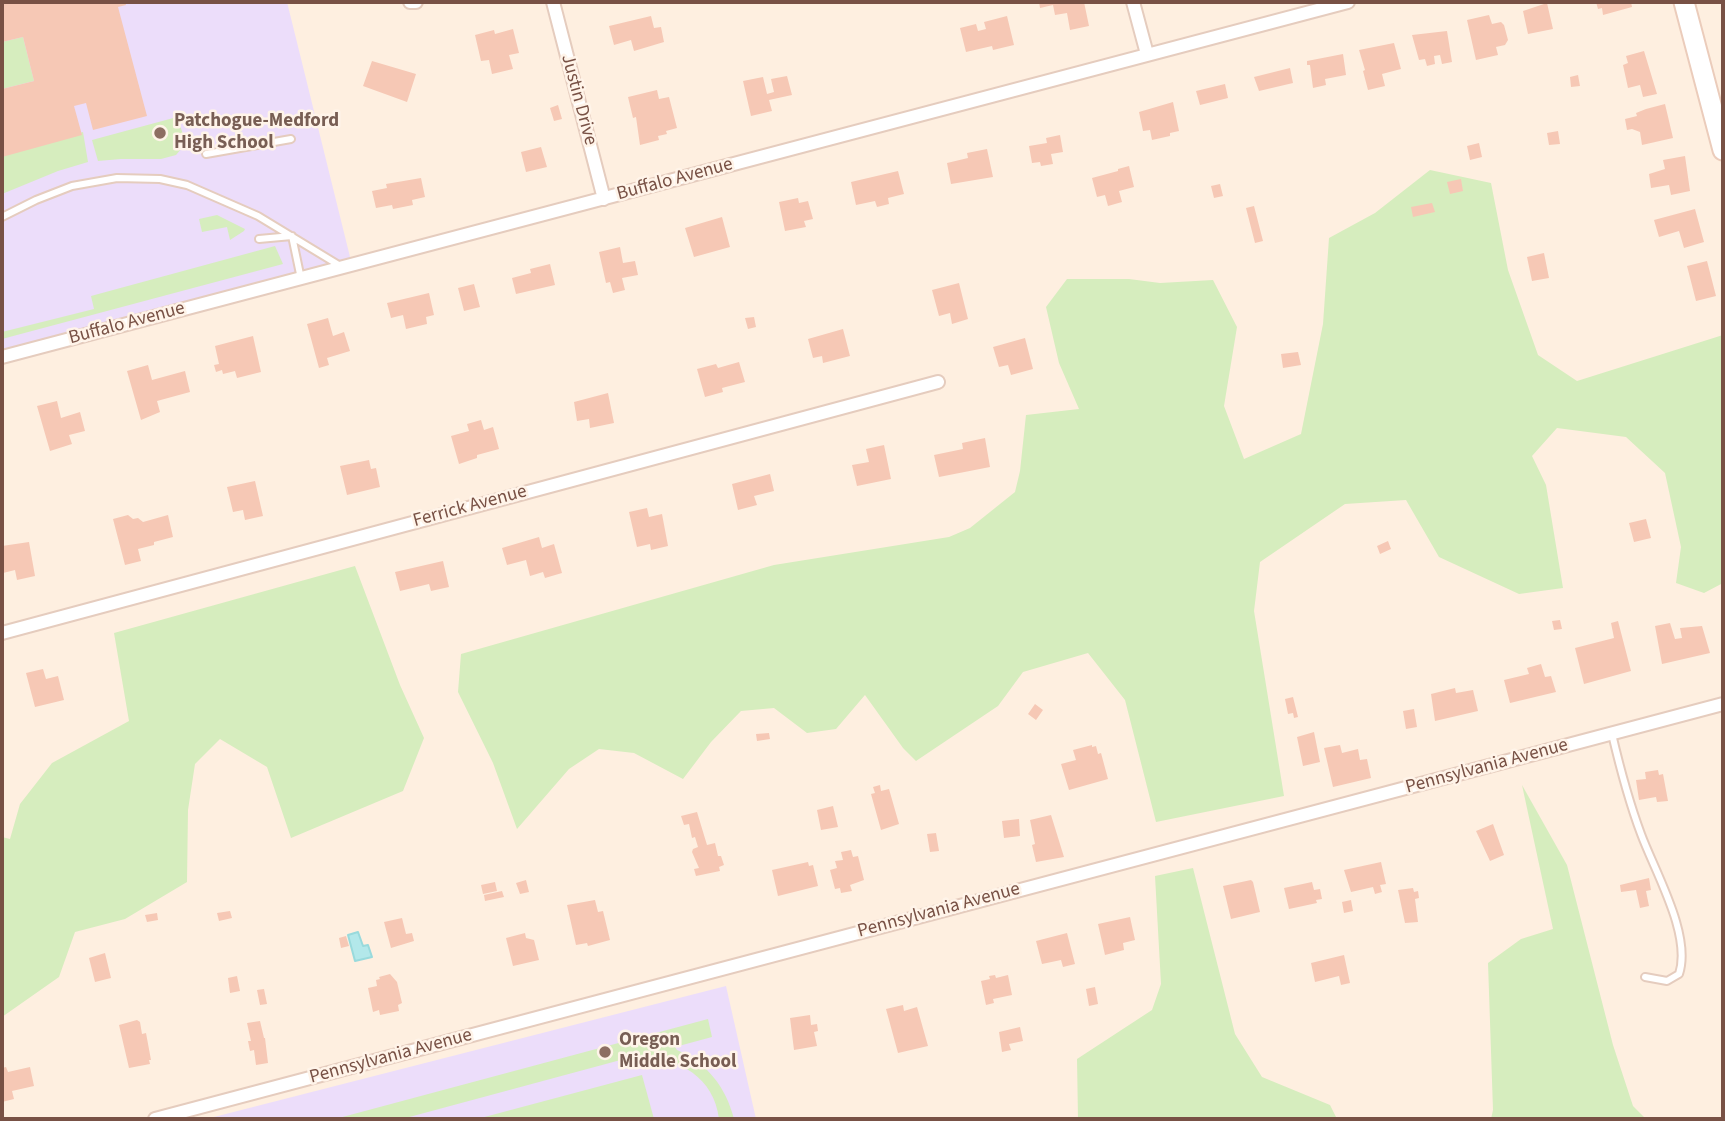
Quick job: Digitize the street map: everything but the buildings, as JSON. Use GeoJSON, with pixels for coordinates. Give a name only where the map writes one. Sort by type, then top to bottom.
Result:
{"type":"FeatureCollection","features":[{"type":"Feature","properties":{"kind":"street"},"geometry":{"type":"LineString","coordinates":[[410,2],[416,2]]}},
{"type":"Feature","properties":{"kind":"street","name":"Justin Drive"},"geometry":{"type":"LineString","coordinates":[[553,2],[604,199]]}},
{"type":"Feature","properties":{"kind":"street"},"geometry":{"type":"LineString","coordinates":[[1133,2],[1147,54]]}},
{"type":"Feature","properties":{"kind":"street","name":"Buffalo Avenue"},"geometry":{"type":"LineString","coordinates":[[2,357],[1348,2]]}},
{"type":"Feature","properties":{"kind":"street"},"geometry":{"type":"LineString","coordinates":[[1684,2],[1723,150]]}},
{"type":"Feature","properties":{"kind":"street","name":"Ferrick Avenue"},"geometry":{"type":"LineString","coordinates":[[2,633],[938,382]]}},
{"type":"Feature","properties":{"kind":"street","name":"Pennsylvania Avenue"},"geometry":{"type":"LineString","coordinates":[[155,1119],[1723,704]]}},
{"type":"Feature","properties":{"kind":"lane"},"geometry":{"type":"LineString","coordinates":[[206,154],[291,139]]}},
{"type":"Feature","properties":{"kind":"lane"},"geometry":{"type":"LineString","coordinates":[[2,217],[72,186],[117,178],[160,179],[187,185],[258,216],[343,268]]}},
{"type":"Feature","properties":{"kind":"lane"},"geometry":{"type":"LineString","coordinates":[[259,239],[292,236]]}},
{"type":"Feature","properties":{"kind":"lane"},"geometry":{"type":"LineString","coordinates":[[292,236],[302,279]]}},
{"type":"Feature","properties":{"kind":"lane"},"geometry":{"type":"LineString","coordinates":[[1611,734],[1624,784],[1642,836],[1671,905],[1681,950],[1682,966],[1679,974],[1667,981],[1645,977]]}},
{"type":"Feature","properties":{"kind":"shaded area","name":"Patchogue-Medford High School"},"geometry":{"type":"Polygon","coordinates":[[[2,2],[287,2],[352,265],[2,358],[2,2]]]}},
{"type":"Feature","properties":{"kind":"shaded area","name":"Oregon Middle School"},"geometry":{"type":"Polygon","coordinates":[[[726,986],[756,1119],[214,1117],[726,986]]]}},
{"type":"Feature","properties":{"kind":"green space"},"geometry":{"type":"Polygon","coordinates":[[[23,37],[34,81],[2,89],[2,42],[23,37]]]}},
{"type":"Feature","properties":{"kind":"green space"},"geometry":{"type":"Polygon","coordinates":[[[177,117],[184,137],[182,148],[176,155],[161,159],[98,161],[92,140],[177,117]]]}},
{"type":"Feature","properties":{"kind":"green space"},"geometry":{"type":"Polygon","coordinates":[[[83,132],[88,162],[2,194],[2,153],[83,132]]]}},
{"type":"Feature","properties":{"kind":"green space"},"geometry":{"type":"Polygon","coordinates":[[[1430,170],[1491,183],[1508,270],[1538,355],[1577,381],[1723,335],[1723,583],[1704,593],[1676,583],[1681,547],[1665,473],[1626,437],[1557,428],[1532,456],[1546,485],[1563,588],[1519,594],[1439,557],[1406,500],[1345,504],[1260,562],[1254,611],[1284,796],[1156,822],[1125,700],[1088,653],[1023,672],[998,706],[916,761],[903,748],[865,695],[836,729],[807,733],[774,708],[741,711],[711,742],[683,779],[634,753],[599,749],[569,769],[517,829],[493,763],[458,692],[461,654],[774,565],[949,537],[970,528],[1015,492],[1026,415],[1079,409],[1059,363],[1046,307],[1067,279],[1129,279],[1160,283],[1213,280],[1237,327],[1224,406],[1244,459],[1301,434],[1323,324],[1329,238],[1375,213],[1430,170]]]}},
{"type":"Feature","properties":{"kind":"green space"},"geometry":{"type":"Polygon","coordinates":[[[217,215],[245,229],[244,231],[230,240],[227,227],[202,232],[199,219],[217,215]]]}},
{"type":"Feature","properties":{"kind":"green space"},"geometry":{"type":"Polygon","coordinates":[[[275,246],[283,264],[2,339],[2,332],[94,309],[91,296],[275,246]]]}},
{"type":"Feature","properties":{"kind":"green space"},"geometry":{"type":"Polygon","coordinates":[[[355,566],[400,685],[424,738],[403,791],[291,838],[267,767],[220,739],[195,764],[188,810],[187,882],[125,919],[75,932],[59,977],[2,1017],[2,837],[10,839],[20,804],[52,763],[129,721],[114,633],[355,566]]]}},
{"type":"Feature","properties":{"kind":"green space"},"geometry":{"type":"Polygon","coordinates":[[[1522,785],[1567,865],[1613,1045],[1633,1106],[1646,1119],[1491,1119],[1493,1110],[1488,963],[1521,939],[1553,929],[1522,785]]]}},
{"type":"Feature","properties":{"kind":"green space"},"geometry":{"type":"Polygon","coordinates":[[[1193,868],[1235,1034],[1262,1077],[1330,1105],[1337,1119],[1078,1119],[1077,1059],[1152,1010],[1161,984],[1155,876],[1193,868]]]}},
{"type":"Feature","properties":{"kind":"green space"},"geometry":{"type":"Polygon","coordinates":[[[708,1019],[712,1037],[675,1047],[714,1077],[726,1097],[734,1119],[719,1119],[709,1089],[687,1069],[674,1063],[644,1057],[628,1058],[402,1119],[335,1119],[708,1019]]]}},
{"type":"Feature","properties":{"kind":"green space"},"geometry":{"type":"Polygon","coordinates":[[[642,1075],[654,1119],[477,1119],[642,1075]]]}},
{"type":"Feature","properties":{"kind":"water"},"geometry":{"type":"Polygon","coordinates":[[[358,932],[363,946],[368,945],[372,957],[355,961],[348,935],[358,932]]]}},
{"type":"Feature","properties":{"kind":"place","name":"Patchogue-Medford High School"},"geometry":{"type":"Point","coordinates":[160,133]}},
{"type":"Feature","properties":{"kind":"place","name":"Oregon Middle School"},"geometry":{"type":"Point","coordinates":[605,1052]}}]}
